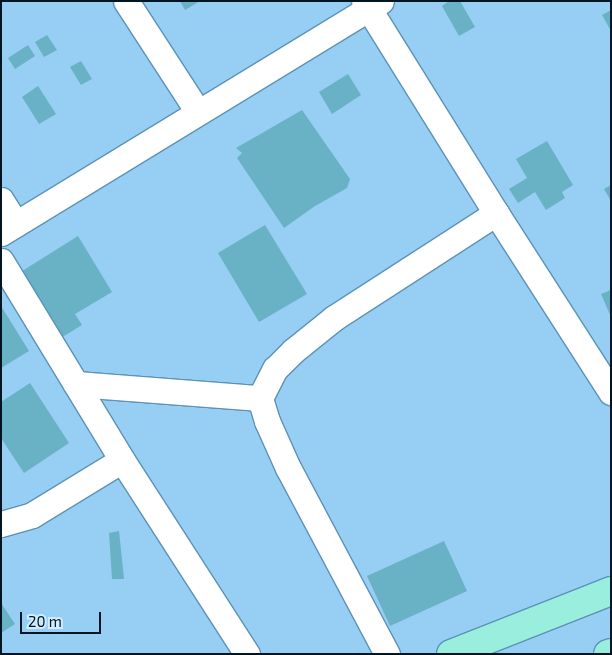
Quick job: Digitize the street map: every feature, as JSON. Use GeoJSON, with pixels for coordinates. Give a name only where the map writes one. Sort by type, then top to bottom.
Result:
{"type":"FeatureCollection","features":[{"type":"Feature","properties":{"kind":"main road"},"geometry":{"type":"LineString","coordinates":[[451,654],[611,591]]}},
{"type":"Feature","properties":{"kind":"street"},"geometry":{"type":"LineString","coordinates":[[126,1],[198,112]]}},
{"type":"Feature","properties":{"kind":"street"},"geometry":{"type":"LineString","coordinates":[[1,200],[9,229],[371,4],[496,214],[611,392]]}},
{"type":"Feature","properties":{"kind":"street"},"geometry":{"type":"LineString","coordinates":[[387,654],[288,468],[267,421],[260,398],[275,369],[293,351],[334,318],[496,214]]}},
{"type":"Feature","properties":{"kind":"street"},"geometry":{"type":"LineString","coordinates":[[1,261],[122,460],[248,654]]}},
{"type":"Feature","properties":{"kind":"street"},"geometry":{"type":"LineString","coordinates":[[76,384],[260,398]]}},
{"type":"Feature","properties":{"kind":"street"},"geometry":{"type":"LineString","coordinates":[[1,524],[40,510],[122,460]]}},
{"type":"Feature","properties":{"kind":"building"},"geometry":{"type":"Polygon","coordinates":[[[180,1],[200,1],[185,10],[180,1]]]}},
{"type":"Feature","properties":{"kind":"building"},"geometry":{"type":"Polygon","coordinates":[[[449,1],[460,1],[475,27],[459,36],[442,6],[449,1]]]}},
{"type":"Feature","properties":{"kind":"building"},"geometry":{"type":"Polygon","coordinates":[[[611,10],[611,31],[602,15],[611,10]]]}},
{"type":"Feature","properties":{"kind":"building"},"geometry":{"type":"Polygon","coordinates":[[[47,35],[57,50],[44,57],[35,42],[47,35]]]}},
{"type":"Feature","properties":{"kind":"building"},"geometry":{"type":"Polygon","coordinates":[[[28,45],[35,56],[15,69],[8,58],[28,45]]]}},
{"type":"Feature","properties":{"kind":"building"},"geometry":{"type":"Polygon","coordinates":[[[81,61],[92,79],[81,85],[70,67],[81,61]]]}},
{"type":"Feature","properties":{"kind":"building"},"geometry":{"type":"Polygon","coordinates":[[[348,74],[361,95],[332,114],[319,92],[348,74]]]}},
{"type":"Feature","properties":{"kind":"building"},"geometry":{"type":"Polygon","coordinates":[[[38,86],[56,114],[39,124],[22,97],[38,86]]]}},
{"type":"Feature","properties":{"kind":"building"},"geometry":{"type":"Polygon","coordinates":[[[302,110],[350,179],[347,188],[315,206],[284,228],[237,158],[242,153],[236,148],[302,110]]]}},
{"type":"Feature","properties":{"kind":"building"},"geometry":{"type":"Polygon","coordinates":[[[547,141],[573,185],[562,192],[565,198],[546,210],[535,192],[518,203],[509,189],[527,178],[516,159],[547,141]]]}},
{"type":"Feature","properties":{"kind":"building"},"geometry":{"type":"Polygon","coordinates":[[[611,185],[611,201],[604,189],[611,185]]]}},
{"type":"Feature","properties":{"kind":"building"},"geometry":{"type":"Polygon","coordinates":[[[265,225],[307,294],[259,322],[218,253],[265,225]]]}},
{"type":"Feature","properties":{"kind":"building"},"geometry":{"type":"Polygon","coordinates":[[[78,236],[112,292],[75,314],[82,325],[59,339],[19,273],[78,236]]]}},
{"type":"Feature","properties":{"kind":"building"},"geometry":{"type":"Polygon","coordinates":[[[611,290],[611,317],[601,294],[611,290]]]}},
{"type":"Feature","properties":{"kind":"building"},"geometry":{"type":"Polygon","coordinates":[[[1,306],[29,351],[1,368],[1,306]]]}},
{"type":"Feature","properties":{"kind":"building"},"geometry":{"type":"Polygon","coordinates":[[[30,383],[69,443],[24,473],[1,438],[1,402],[30,383]]]}},
{"type":"Feature","properties":{"kind":"building"},"geometry":{"type":"Polygon","coordinates":[[[119,531],[124,579],[112,579],[109,533],[119,531]]]}},
{"type":"Feature","properties":{"kind":"building"},"geometry":{"type":"Polygon","coordinates":[[[444,541],[467,591],[390,626],[367,576],[444,541]]]}},
{"type":"Feature","properties":{"kind":"building"},"geometry":{"type":"Polygon","coordinates":[[[1,603],[15,624],[1,633],[1,603]]]}}]}
